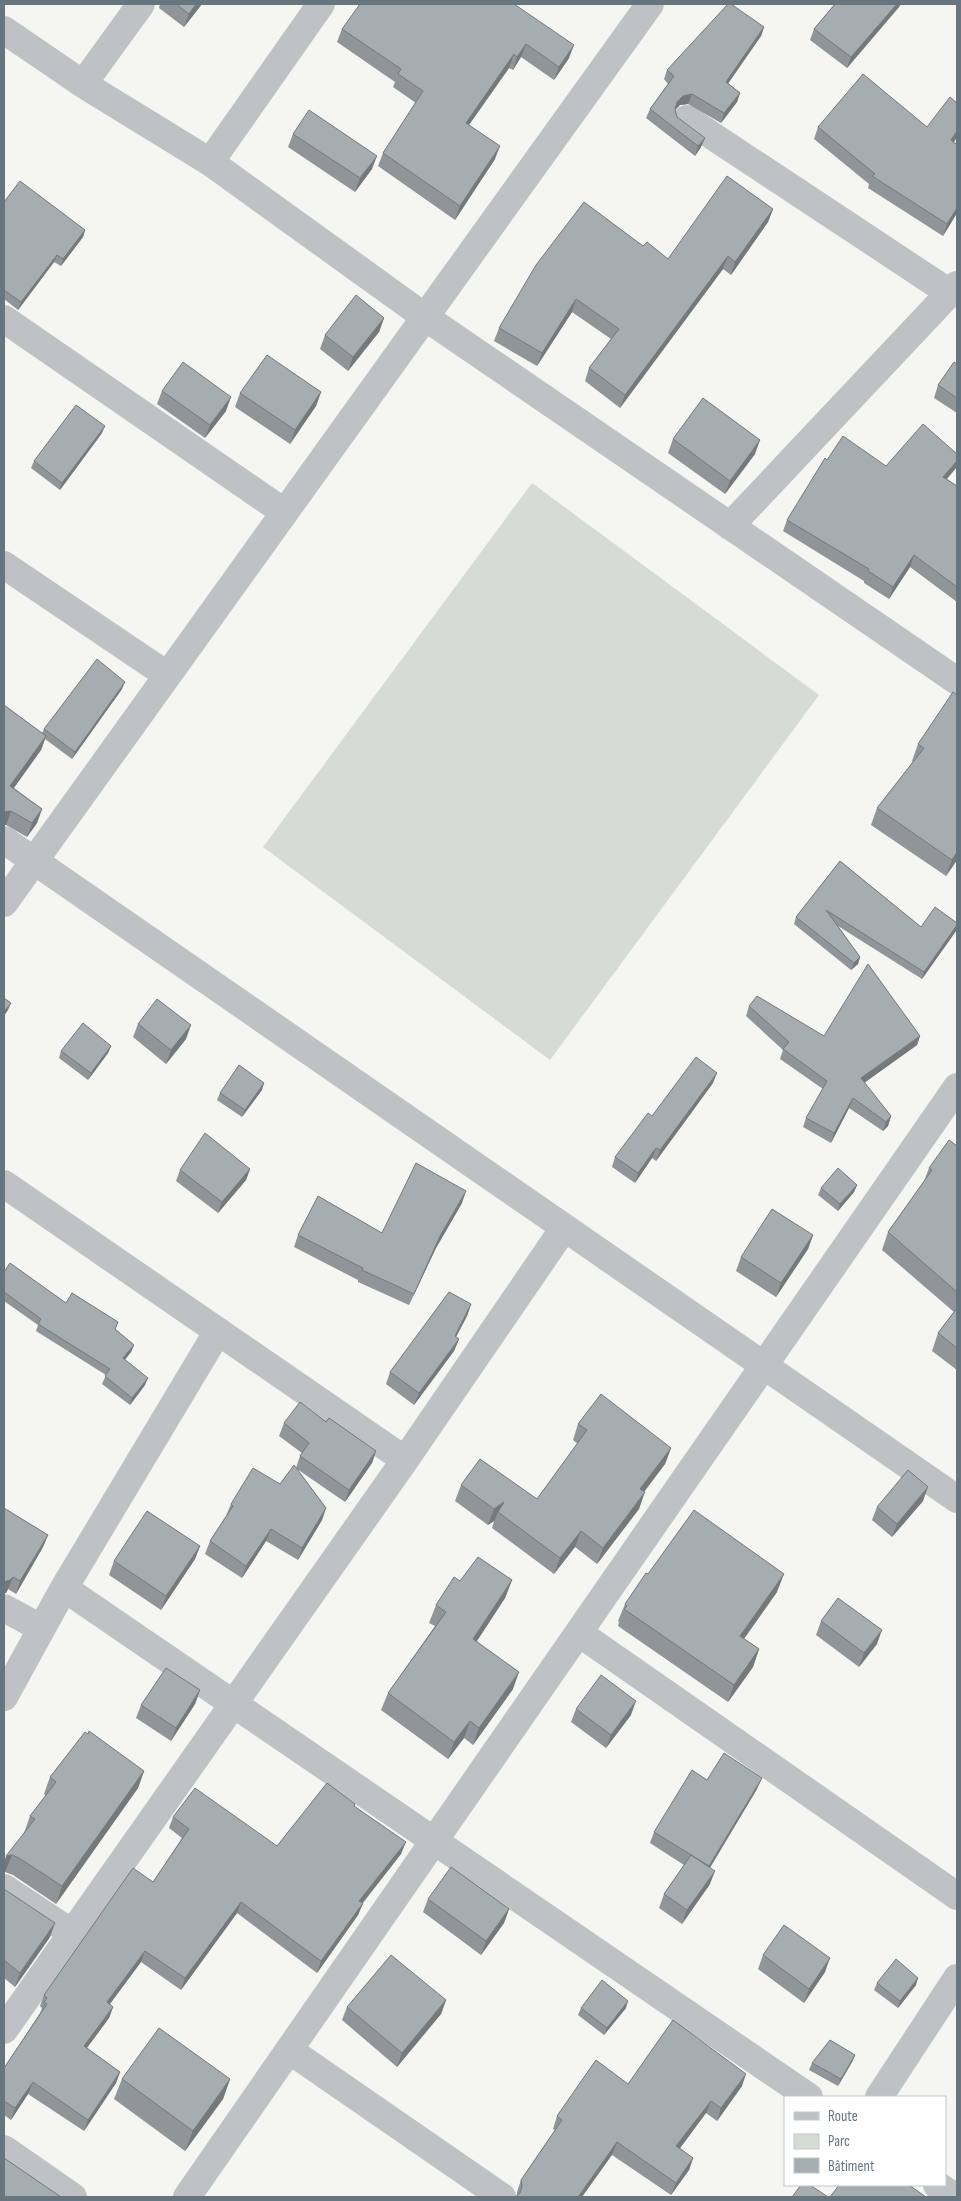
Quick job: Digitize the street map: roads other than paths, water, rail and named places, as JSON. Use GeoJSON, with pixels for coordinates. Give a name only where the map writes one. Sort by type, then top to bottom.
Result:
{"type":"FeatureCollection","features":[{"type":"Feature","properties":{"kind":"street"},"geometry":{"type":"LineString","coordinates":[[83,84],[141,4]]}},
{"type":"Feature","properties":{"kind":"street"},"geometry":{"type":"LineString","coordinates":[[210,162],[321,4]]}},
{"type":"Feature","properties":{"kind":"street"},"geometry":{"type":"LineString","coordinates":[[4,903],[650,4]]}},
{"type":"Feature","properties":{"kind":"street"},"geometry":{"type":"LineString","coordinates":[[4,30],[83,84],[210,162],[425,317],[730,526],[952,669]]}},
{"type":"Feature","properties":{"kind":"street"},"geometry":{"type":"LineString","coordinates":[[688,119],[954,289],[730,526]]}},
{"type":"Feature","properties":{"kind":"street"},"geometry":{"type":"LineString","coordinates":[[4,319],[284,512]]}},
{"type":"Feature","properties":{"kind":"street"},"geometry":{"type":"LineString","coordinates":[[4,565],[167,675]]}},
{"type":"Feature","properties":{"kind":"street"},"geometry":{"type":"LineString","coordinates":[[4,840],[957,1499]]}},
{"type":"Feature","properties":{"kind":"street"},"geometry":{"type":"LineString","coordinates":[[187,2197],[957,1087]]}},
{"type":"Feature","properties":{"kind":"street"},"geometry":{"type":"LineString","coordinates":[[4,1184],[405,1460]]}},
{"type":"Feature","properties":{"kind":"street"},"geometry":{"type":"LineString","coordinates":[[4,2030],[405,1460],[564,1228]]}},
{"type":"Feature","properties":{"kind":"street"},"geometry":{"type":"LineString","coordinates":[[4,1697],[64,1588],[218,1331]]}},
{"type":"Feature","properties":{"kind":"street"},"geometry":{"type":"LineString","coordinates":[[64,1588],[808,2096]]}},
{"type":"Feature","properties":{"kind":"street"},"geometry":{"type":"LineString","coordinates":[[4,1608],[41,1628]]}},
{"type":"Feature","properties":{"kind":"street"},"geometry":{"type":"LineString","coordinates":[[579,1633],[957,1896]]}},
{"type":"Feature","properties":{"kind":"street"},"geometry":{"type":"LineString","coordinates":[[4,1888],[72,1933]]}},
{"type":"Feature","properties":{"kind":"street"},"geometry":{"type":"LineString","coordinates":[[880,2096],[957,1978]]}},
{"type":"Feature","properties":{"kind":"street"},"geometry":{"type":"LineString","coordinates":[[289,2050],[502,2197]]}},
{"type":"Feature","properties":{"kind":"street"},"geometry":{"type":"LineString","coordinates":[[4,2149],[73,2197]]}},
{"type":"Feature","properties":{"kind":"street"},"geometry":{"type":"LineString","coordinates":[[938,2186],[955,2197]]}}]}
